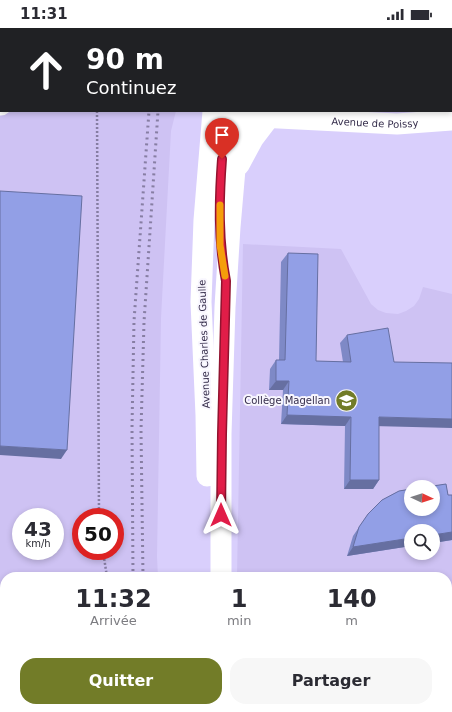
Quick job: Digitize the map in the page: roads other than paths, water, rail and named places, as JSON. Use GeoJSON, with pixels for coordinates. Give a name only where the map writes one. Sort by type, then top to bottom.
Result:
{"type":"FeatureCollection","features":[{"type":"Feature","properties":{"kind":"main road","name":"Avenue Charles de Gaulle"},"geometry":{"type":"LineString","coordinates":[[210,572],[206,415],[201,302],[205,212],[213,112]]}},
{"type":"Feature","properties":{"kind":"main road","name":"Avenue Charles de Gaulle"},"geometry":{"type":"LineString","coordinates":[[221,572],[222,434],[226,281],[236,173],[232,112]]}},
{"type":"Feature","properties":{"kind":"main road","name":"Avenue de Poissy"},"geometry":{"type":"LineString","coordinates":[[232,112],[269,118],[396,124],[452,120]]}},
{"type":"Feature","properties":{"kind":"main road"},"geometry":{"type":"LineString","coordinates":[[226,281],[220,245],[220,215],[224,143],[232,112]]}},
{"type":"Feature","properties":{"kind":"main road"},"geometry":{"type":"LineString","coordinates":[[236,173],[252,139],[269,118]]}},
{"type":"Feature","properties":{"kind":"railway"},"geometry":{"type":"LineString","coordinates":[[133,572],[132,428],[134,321],[149,112]]}},
{"type":"Feature","properties":{"kind":"railway"},"geometry":{"type":"LineString","coordinates":[[143,572],[141,430],[144,322],[158,112]]}},
{"type":"Feature","properties":{"kind":"place","name":"Collège Magellan"},"geometry":{"type":"Point","coordinates":[346,400]}}]}
